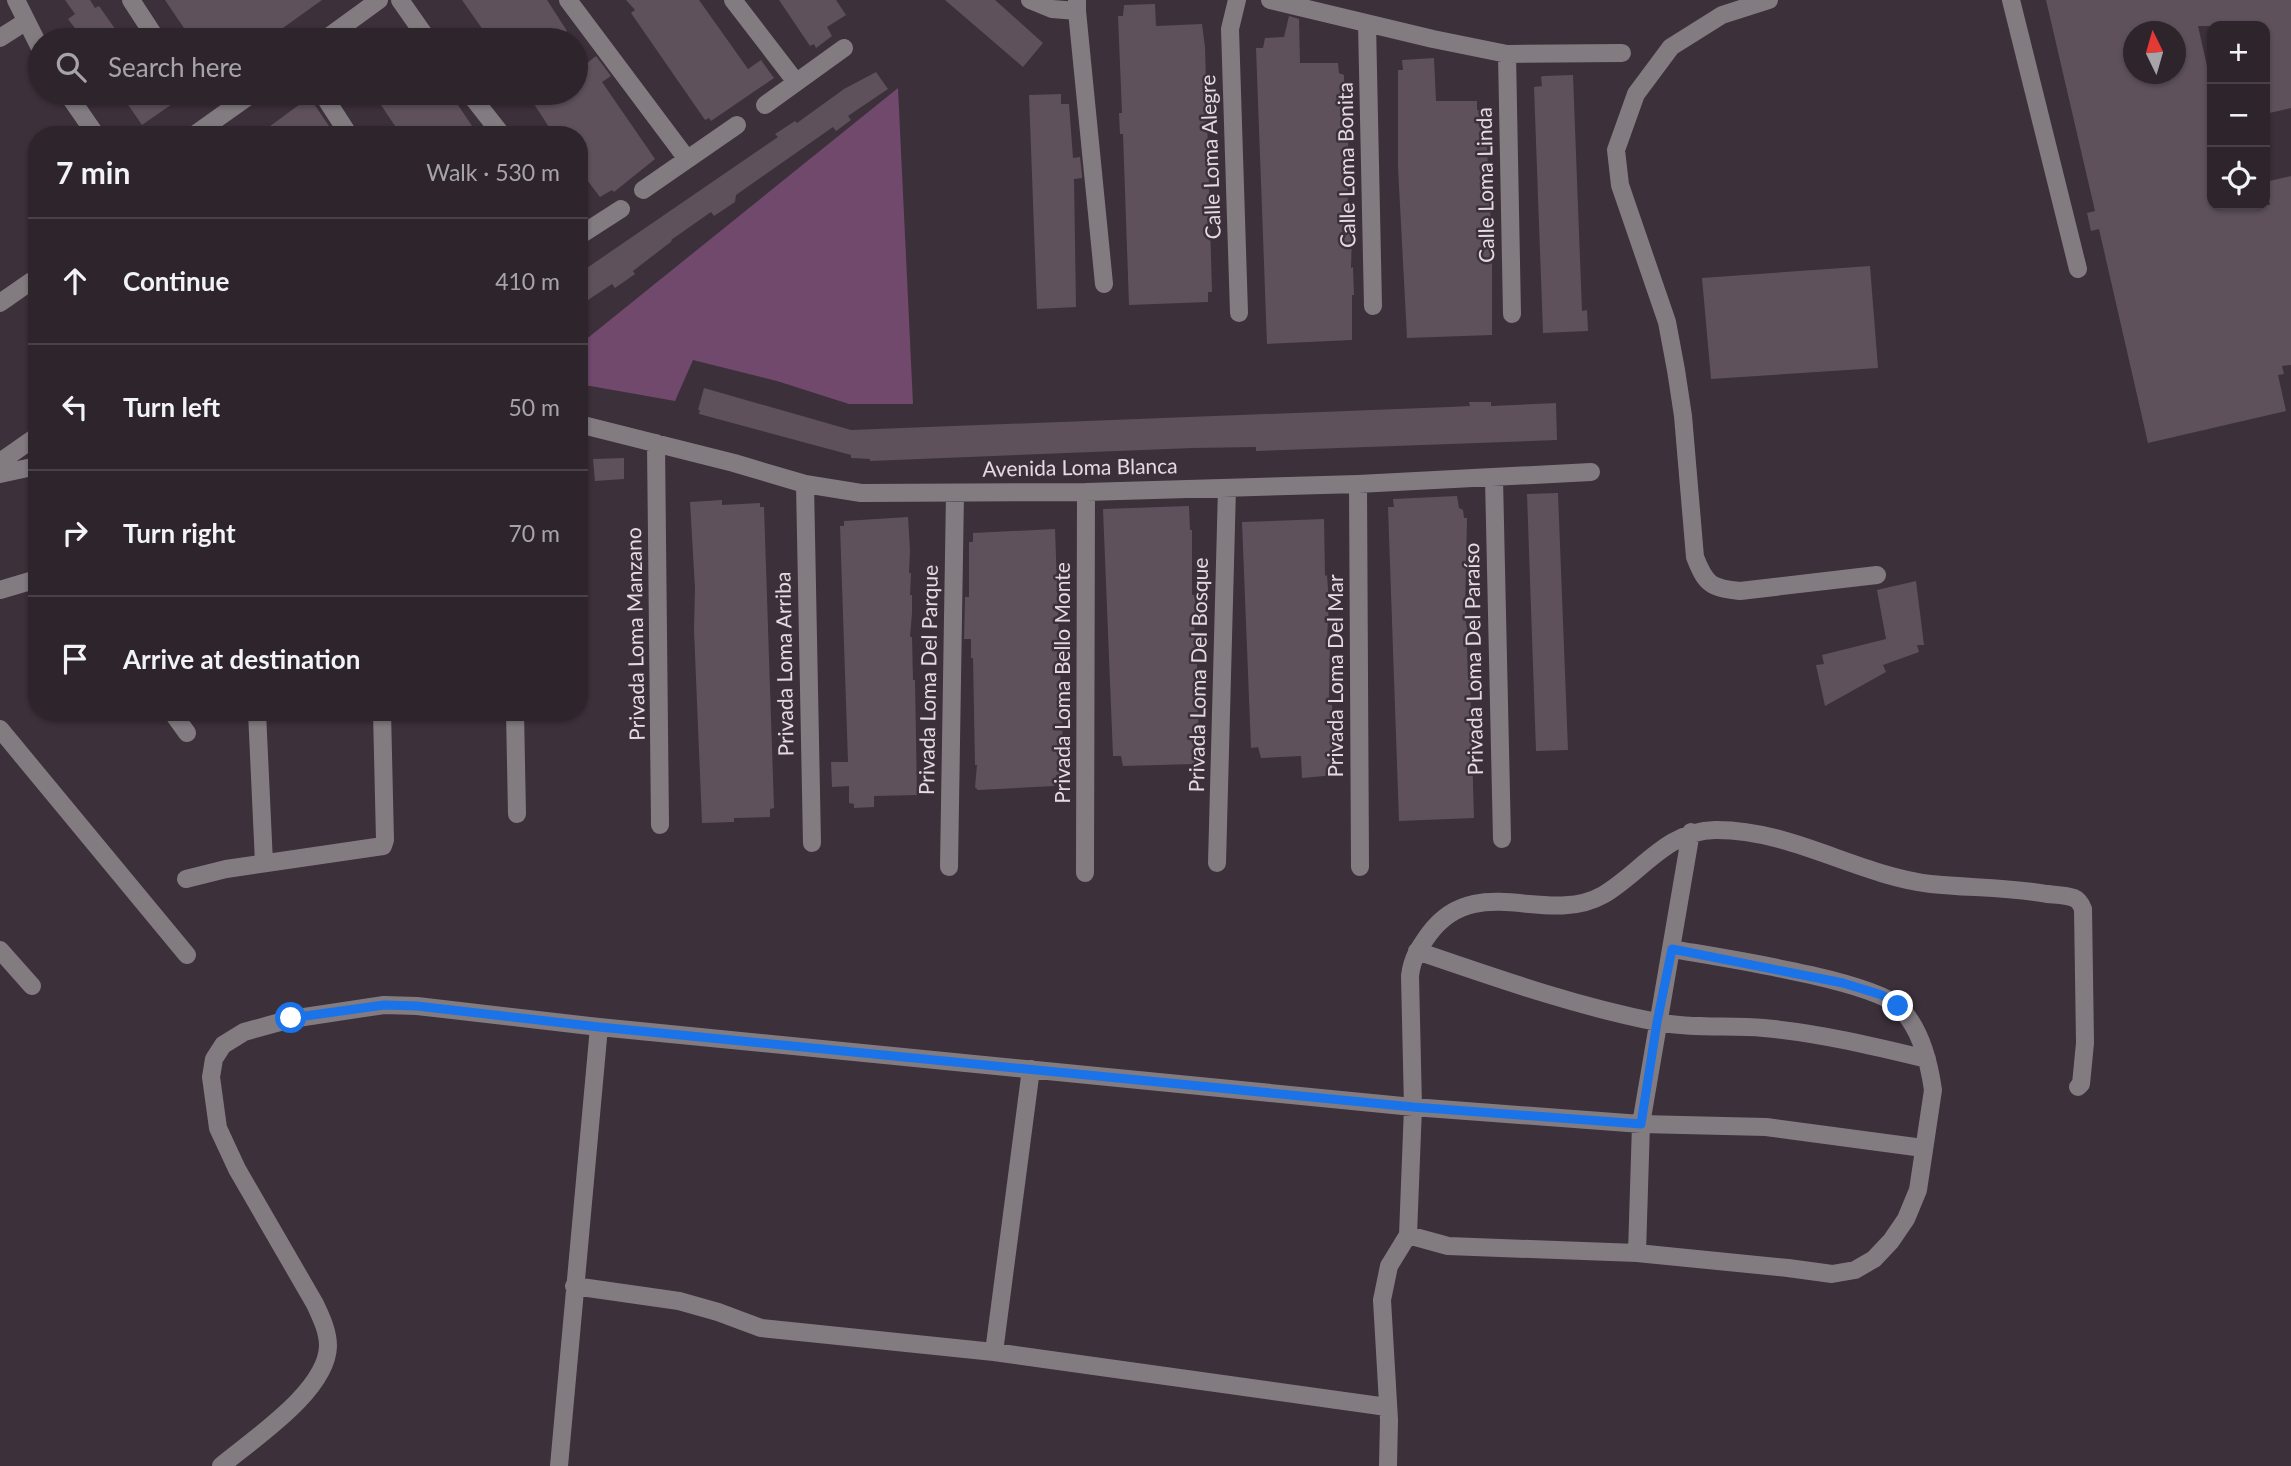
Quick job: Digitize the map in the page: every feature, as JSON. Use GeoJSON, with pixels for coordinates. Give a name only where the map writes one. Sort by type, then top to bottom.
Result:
{"type":"FeatureCollection","features":[{"type":"Feature","properties":{"kind":"street"},"geometry":{"type":"LineString","coordinates":[[16,0],[28,28]]}},
{"type":"Feature","properties":{"kind":"street"},"geometry":{"type":"LineString","coordinates":[[131,0],[148,28]]}},
{"type":"Feature","properties":{"kind":"street"},"geometry":{"type":"LineString","coordinates":[[340,28],[379,0]]}},
{"type":"Feature","properties":{"kind":"street"},"geometry":{"type":"LineString","coordinates":[[400,0],[420,28]]}},
{"type":"Feature","properties":{"kind":"street"},"geometry":{"type":"LineString","coordinates":[[568,0],[687,159]]}},
{"type":"Feature","properties":{"kind":"street"},"geometry":{"type":"LineString","coordinates":[[733,0],[796,82]]}},
{"type":"Feature","properties":{"kind":"street"},"geometry":{"type":"LineString","coordinates":[[1030,0],[1052,9],[1077,5],[1104,284]]}},
{"type":"Feature","properties":{"kind":"street","name":"Calle Loma Alegre"},"geometry":{"type":"LineString","coordinates":[[1237,0],[1230,29],[1239,313]]}},
{"type":"Feature","properties":{"kind":"street"},"geometry":{"type":"LineString","coordinates":[[1270,0],[1433,40],[1507,54],[1622,53]]}},
{"type":"Feature","properties":{"kind":"street"},"geometry":{"type":"LineString","coordinates":[[1769,0],[1721,15],[1671,47],[1636,94],[1616,150],[1620,185],[1667,322],[1684,416],[1695,557],[1702,576],[1710,585],[1741,591],[1877,575]]}},
{"type":"Feature","properties":{"kind":"street"},"geometry":{"type":"LineString","coordinates":[[2011,0],[2078,269]]}},
{"type":"Feature","properties":{"kind":"street"},"geometry":{"type":"LineString","coordinates":[[0,38],[25,22]]}},
{"type":"Feature","properties":{"kind":"street","name":"Calle Loma Bonita"},"geometry":{"type":"LineString","coordinates":[[1367,23],[1373,306]]}},
{"type":"Feature","properties":{"kind":"street"},"geometry":{"type":"LineString","coordinates":[[765,105],[844,48]]}},
{"type":"Feature","properties":{"kind":"street","name":"Calle Loma Linda"},"geometry":{"type":"LineString","coordinates":[[1507,54],[1512,314]]}},
{"type":"Feature","properties":{"kind":"street"},"geometry":{"type":"LineString","coordinates":[[75,105],[90,126]]}},
{"type":"Feature","properties":{"kind":"street"},"geometry":{"type":"LineString","coordinates":[[207,126],[236,105]]}},
{"type":"Feature","properties":{"kind":"street"},"geometry":{"type":"LineString","coordinates":[[330,105],[343,126]]}},
{"type":"Feature","properties":{"kind":"street"},"geometry":{"type":"LineString","coordinates":[[478,105],[495,126]]}},
{"type":"Feature","properties":{"kind":"street"},"geometry":{"type":"LineString","coordinates":[[643,190],[737,125]]}},
{"type":"Feature","properties":{"kind":"street"},"geometry":{"type":"LineString","coordinates":[[588,230],[621,209]]}},
{"type":"Feature","properties":{"kind":"street"},"geometry":{"type":"LineString","coordinates":[[0,303],[28,283]]}},
{"type":"Feature","properties":{"kind":"street","name":"Avenida Loma Blanca"},"geometry":{"type":"LineString","coordinates":[[588,426],[805,484],[861,493],[1227,488],[1591,472]]}},
{"type":"Feature","properties":{"kind":"street"},"geometry":{"type":"LineString","coordinates":[[0,462],[28,442]]}},
{"type":"Feature","properties":{"kind":"street","name":"Privada Loma Manzano"},"geometry":{"type":"LineString","coordinates":[[656,443],[660,825]]}},
{"type":"Feature","properties":{"kind":"street"},"geometry":{"type":"LineString","coordinates":[[0,474],[28,468]]}},
{"type":"Feature","properties":{"kind":"street","name":"Privada Loma Del Paraíso"},"geometry":{"type":"LineString","coordinates":[[1494,478],[1502,839]]}},
{"type":"Feature","properties":{"kind":"street","name":"Privada Loma Arriba"},"geometry":{"type":"LineString","coordinates":[[805,484],[812,843]]}},
{"type":"Feature","properties":{"kind":"street","name":"Privada Loma Del Mar"},"geometry":{"type":"LineString","coordinates":[[1358,484],[1360,867]]}},
{"type":"Feature","properties":{"kind":"street","name":"Privada Loma Del Bosque"},"geometry":{"type":"LineString","coordinates":[[1217,863],[1227,488]]}},
{"type":"Feature","properties":{"kind":"street","name":"Privada Loma Bello Monte"},"geometry":{"type":"LineString","coordinates":[[1085,873],[1086,492]]}},
{"type":"Feature","properties":{"kind":"street","name":"Privada Loma Del Parque"},"geometry":{"type":"LineString","coordinates":[[949,867],[955,493]]}},
{"type":"Feature","properties":{"kind":"street"},"geometry":{"type":"LineString","coordinates":[[0,590],[28,582]]}},
{"type":"Feature","properties":{"kind":"street"},"geometry":{"type":"LineString","coordinates":[[178,721],[187,733]]}},
{"type":"Feature","properties":{"kind":"street"},"geometry":{"type":"LineString","coordinates":[[257,721],[264,863]]}},
{"type":"Feature","properties":{"kind":"street"},"geometry":{"type":"LineString","coordinates":[[186,879],[264,863],[383,846],[382,721]]}},
{"type":"Feature","properties":{"kind":"street"},"geometry":{"type":"LineString","coordinates":[[515,721],[517,814]]}},
{"type":"Feature","properties":{"kind":"street"},"geometry":{"type":"LineString","coordinates":[[0,730],[187,955]]}},
{"type":"Feature","properties":{"kind":"street"},"geometry":{"type":"LineString","coordinates":[[1388,1466],[1382,1300],[1389,1266],[1408,1235],[1413,1107],[1409,976],[1417,951],[1433,929],[1448,915],[1489,901],[1511,900],[1540,906],[1581,904],[1603,895],[1671,841],[1691,832],[1714,830],[1744,831],[1781,839],[1872,871],[1929,884],[2005,889],[2075,898],[2083,909],[2085,1063],[2078,1087]]}},
{"type":"Feature","properties":{"kind":"street"},"geometry":{"type":"LineString","coordinates":[[1637,1253],[1641,1124],[1691,832]]}},
{"type":"Feature","properties":{"kind":"street"},"geometry":{"type":"LineString","coordinates":[[1408,1235],[1448,1245],[1637,1253],[1832,1274],[1855,1270],[1874,1259],[1891,1241],[1906,1219],[1918,1190],[1933,1090],[1927,1059],[1913,1026],[1905,1015],[1898,1006],[1882,995],[1843,983],[1672,949]]}},
{"type":"Feature","properties":{"kind":"street"},"geometry":{"type":"LineString","coordinates":[[0,950],[32,986]]}},
{"type":"Feature","properties":{"kind":"street"},"geometry":{"type":"LineString","coordinates":[[1417,951],[1523,988],[1657,1022],[1695,1028],[1763,1028],[1859,1043],[1927,1059]]}},
{"type":"Feature","properties":{"kind":"street"},"geometry":{"type":"LineString","coordinates":[[221,1466],[296,1403],[321,1371],[328,1347],[324,1323],[315,1304],[237,1169],[218,1128],[211,1077],[214,1059],[223,1045],[244,1031],[291,1018],[384,1005],[417,1006],[599,1027],[1413,1107],[1641,1124],[1766,1127],[1923,1148]]}},
{"type":"Feature","properties":{"kind":"street"},"geometry":{"type":"LineString","coordinates":[[559,1466],[599,1027]]}},
{"type":"Feature","properties":{"kind":"street"},"geometry":{"type":"LineString","coordinates":[[994,1352],[1031,1069]]}},
{"type":"Feature","properties":{"kind":"street"},"geometry":{"type":"LineString","coordinates":[[574,1286],[679,1301],[761,1328],[994,1352],[1387,1407]]}},
{"type":"Feature","properties":{"kind":"shaded area"},"geometry":{"type":"Polygon","coordinates":[[[898,88],[913,404],[849,404],[777,381],[693,360],[675,401],[588,386],[588,338],[898,88]]]}},
{"type":"Feature","properties":{"kind":"building"},"geometry":{"type":"Polygon","coordinates":[[[65,0],[90,0],[95,8],[99,6],[114,28],[75,28],[68,19],[75,14],[65,0]]]}},
{"type":"Feature","properties":{"kind":"building"},"geometry":{"type":"Polygon","coordinates":[[[165,0],[322,0],[283,28],[184,28],[165,0]]]}},
{"type":"Feature","properties":{"kind":"building"},"geometry":{"type":"Polygon","coordinates":[[[462,0],[547,0],[565,28],[482,28],[462,0]]]}},
{"type":"Feature","properties":{"kind":"building"},"geometry":{"type":"Polygon","coordinates":[[[626,0],[699,0],[748,69],[761,60],[774,78],[711,121],[709,118],[705,120],[631,13],[635,10],[626,0]]]}},
{"type":"Feature","properties":{"kind":"building"},"geometry":{"type":"Polygon","coordinates":[[[779,0],[836,0],[846,15],[827,27],[832,36],[816,48],[814,44],[810,46],[779,0]]]}},
{"type":"Feature","properties":{"kind":"building"},"geometry":{"type":"Polygon","coordinates":[[[945,0],[995,0],[1043,43],[1023,67],[945,0]]]}},
{"type":"Feature","properties":{"kind":"building"},"geometry":{"type":"Polygon","coordinates":[[[2046,0],[2291,0],[2291,108],[2270,113],[2270,21],[2207,21],[2207,26],[2198,26],[2207,66],[2207,210],[2270,210],[2270,181],[2291,176],[2291,365],[2282,366],[2284,374],[2278,375],[2286,411],[2148,443],[2099,229],[2091,231],[2087,213],[2095,211],[2046,0]]]}},
{"type":"Feature","properties":{"kind":"building"},"geometry":{"type":"Polygon","coordinates":[[[1155,4],[1156,26],[1202,24],[1205,47],[1212,292],[1208,292],[1208,302],[1129,305],[1123,134],[1120,134],[1119,113],[1122,113],[1118,16],[1123,16],[1124,5],[1155,4]]]}},
{"type":"Feature","properties":{"kind":"building"},"geometry":{"type":"Polygon","coordinates":[[[1289,16],[1299,19],[1300,63],[1338,63],[1339,73],[1344,75],[1354,295],[1352,340],[1267,344],[1256,48],[1263,48],[1265,38],[1284,37],[1289,16]]]}},
{"type":"Feature","properties":{"kind":"building"},"geometry":{"type":"Polygon","coordinates":[[[596,56],[611,76],[602,82],[655,159],[614,192],[612,190],[600,197],[588,181],[588,126],[548,126],[535,105],[588,105],[588,62],[596,56]]]}},
{"type":"Feature","properties":{"kind":"building"},"geometry":{"type":"Polygon","coordinates":[[[1434,58],[1436,101],[1477,101],[1477,110],[1485,110],[1491,226],[1492,335],[1407,338],[1398,167],[1398,70],[1403,70],[1402,60],[1434,58]]]}},
{"type":"Feature","properties":{"kind":"building"},"geometry":{"type":"Polygon","coordinates":[[[876,72],[888,89],[848,116],[851,120],[836,131],[833,127],[736,195],[735,202],[714,216],[711,212],[671,240],[633,271],[635,274],[615,288],[612,284],[588,300],[588,267],[778,137],[775,134],[795,121],[797,123],[844,89],[876,72]]]}},
{"type":"Feature","properties":{"kind":"building"},"geometry":{"type":"Polygon","coordinates":[[[1573,75],[1582,311],[1587,310],[1588,331],[1543,333],[1534,87],[1542,86],[1543,76],[1573,75]]]}},
{"type":"Feature","properties":{"kind":"building"},"geometry":{"type":"Polygon","coordinates":[[[1061,94],[1061,104],[1069,104],[1073,158],[1080,157],[1082,175],[1082,178],[1074,179],[1076,307],[1037,309],[1029,95],[1061,94]]]}},
{"type":"Feature","properties":{"kind":"building"},"geometry":{"type":"Polygon","coordinates":[[[128,105],[171,105],[142,125],[128,105]]]}},
{"type":"Feature","properties":{"kind":"building"},"geometry":{"type":"Polygon","coordinates":[[[315,105],[329,126],[270,126],[296,107],[315,105]]]}},
{"type":"Feature","properties":{"kind":"building"},"geometry":{"type":"Polygon","coordinates":[[[381,105],[458,105],[472,126],[395,126],[381,105]]]}},
{"type":"Feature","properties":{"kind":"building"},"geometry":{"type":"Polygon","coordinates":[[[1870,266],[1878,368],[1711,379],[1702,278],[1870,266]]]}},
{"type":"Feature","properties":{"kind":"building"},"geometry":{"type":"Polygon","coordinates":[[[704,388],[851,430],[1470,406],[1469,402],[1491,402],[1491,406],[1556,403],[1557,440],[1256,451],[1256,447],[1193,448],[870,461],[851,458],[851,455],[699,414],[704,388]]]}},
{"type":"Feature","properties":{"kind":"building"},"geometry":{"type":"Polygon","coordinates":[[[624,458],[624,479],[595,481],[593,459],[624,458]]]}},
{"type":"Feature","properties":{"kind":"building"},"geometry":{"type":"Polygon","coordinates":[[[1558,493],[1568,750],[1536,751],[1527,494],[1558,493]]]}},
{"type":"Feature","properties":{"kind":"building"},"geometry":{"type":"Polygon","coordinates":[[[1457,496],[1459,508],[1463,510],[1464,518],[1467,518],[1465,615],[1469,645],[1474,818],[1399,821],[1388,507],[1394,507],[1393,499],[1457,496]]]}},
{"type":"Feature","properties":{"kind":"building"},"geometry":{"type":"Polygon","coordinates":[[[722,500],[722,505],[760,503],[760,507],[764,507],[774,808],[770,809],[770,817],[734,818],[734,822],[702,823],[690,502],[722,500]]]}},
{"type":"Feature","properties":{"kind":"building"},"geometry":{"type":"Polygon","coordinates":[[[1189,506],[1200,750],[1195,753],[1195,764],[1123,766],[1121,756],[1113,756],[1103,509],[1189,506]]]}},
{"type":"Feature","properties":{"kind":"building"},"geometry":{"type":"Polygon","coordinates":[[[908,517],[917,795],[874,796],[874,807],[854,808],[854,804],[849,803],[849,786],[832,787],[831,762],[848,762],[840,526],[844,526],[844,521],[908,517]]]}},
{"type":"Feature","properties":{"kind":"building"},"geometry":{"type":"Polygon","coordinates":[[[1324,519],[1325,576],[1327,575],[1329,603],[1329,702],[1332,705],[1335,775],[1302,778],[1301,756],[1261,758],[1258,747],[1251,748],[1242,522],[1324,519]]]}},
{"type":"Feature","properties":{"kind":"building"},"geometry":{"type":"Polygon","coordinates":[[[1055,529],[1064,775],[1056,775],[1054,786],[978,790],[975,787],[977,765],[973,658],[971,639],[964,639],[965,597],[969,597],[969,542],[973,542],[973,533],[1055,529]]]}},
{"type":"Feature","properties":{"kind":"building"},"geometry":{"type":"Polygon","coordinates":[[[1916,581],[1924,645],[1917,645],[1919,652],[1883,665],[1886,672],[1825,706],[1816,665],[1824,664],[1822,655],[1886,639],[1877,590],[1916,581]]]}},
{"type":"Feature","properties":{"kind":"route"},"geometry":{"type":"LineString","coordinates":[[291,1018],[384,1005],[417,1006],[599,1027],[1413,1107],[1641,1124],[1672,949],[1843,983],[1882,995],[1898,1006]]}}]}
